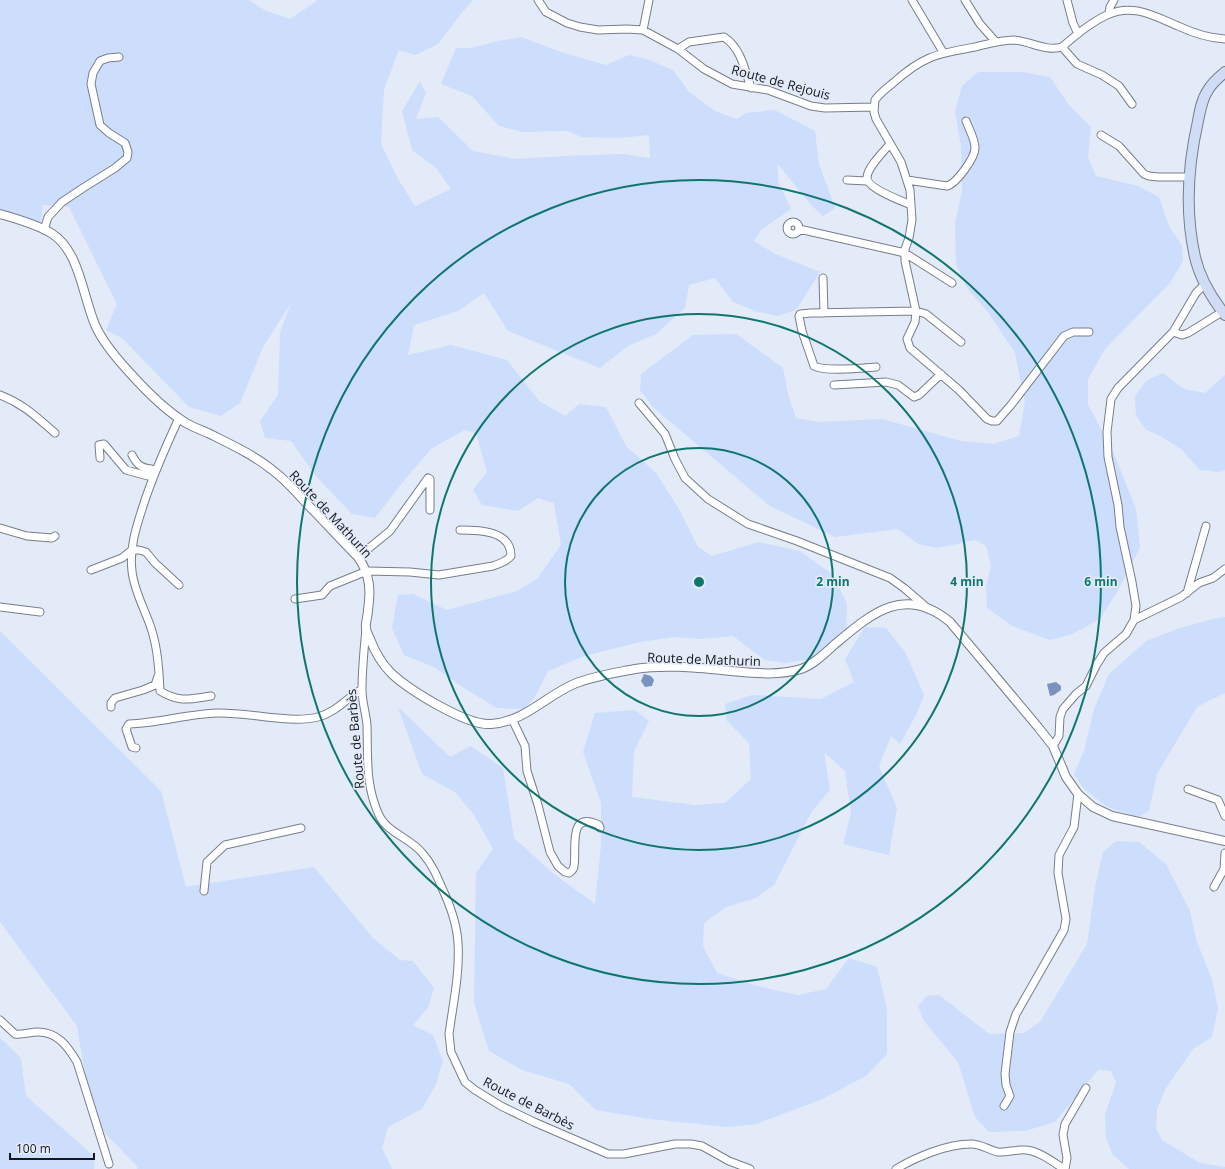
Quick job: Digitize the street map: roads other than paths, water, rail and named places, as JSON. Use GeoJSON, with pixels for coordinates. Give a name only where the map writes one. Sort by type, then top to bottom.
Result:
{"type":"FeatureCollection","features":[{"type":"Feature","properties":{"kind":"main road"},"geometry":{"type":"LineString","coordinates":[[1224,314],[1204,285],[1195,257],[1190,215],[1189,177],[1192,144],[1202,103],[1210,86],[1225,72]]}},
{"type":"Feature","properties":{"kind":"street","name":"Route de Rejouis"},"geometry":{"type":"LineString","coordinates":[[538,0],[546,12],[567,23],[580,27],[598,30],[643,30],[678,49],[718,78],[732,84],[768,90],[811,106],[825,108],[874,107]]}},
{"type":"Feature","properties":{"kind":"street"},"geometry":{"type":"LineString","coordinates":[[643,30],[649,0]]}},
{"type":"Feature","properties":{"kind":"street"},"geometry":{"type":"LineString","coordinates":[[912,0],[944,52]]}},
{"type":"Feature","properties":{"kind":"street"},"geometry":{"type":"LineString","coordinates":[[965,0],[980,24],[996,42]]}},
{"type":"Feature","properties":{"kind":"street"},"geometry":{"type":"LineString","coordinates":[[1067,0],[1073,23],[1078,34]]}},
{"type":"Feature","properties":{"kind":"street"},"geometry":{"type":"LineString","coordinates":[[1109,14],[1110,7],[1114,0]]}},
{"type":"Feature","properties":{"kind":"street"},"geometry":{"type":"LineString","coordinates":[[1089,332],[1073,332],[1064,336],[997,421],[987,419],[941,374],[910,348],[907,339],[915,322],[916,311],[905,261],[905,253],[912,220],[910,190],[901,162],[876,119],[874,107],[877,98],[909,69],[926,58],[944,52],[1014,40],[1050,48],[1062,47],[1084,28],[1109,14],[1126,10],[1143,11],[1201,36],[1225,39]]}},
{"type":"Feature","properties":{"kind":"street"},"geometry":{"type":"LineString","coordinates":[[678,49],[689,42],[708,38],[724,37],[732,43],[737,50],[751,88]]}},
{"type":"Feature","properties":{"kind":"street"},"geometry":{"type":"LineString","coordinates":[[1062,47],[1077,64],[1102,75],[1119,86],[1132,104]]}},
{"type":"Feature","properties":{"kind":"street"},"geometry":{"type":"LineString","coordinates":[[44,230],[48,217],[62,202],[115,168],[127,158],[128,152],[125,143],[109,133],[100,125],[91,84],[93,73],[100,61],[108,58],[119,57]]}},
{"type":"Feature","properties":{"kind":"street"},"geometry":{"type":"LineString","coordinates":[[907,180],[947,186],[953,184],[975,152],[975,147],[966,121]]}},
{"type":"Feature","properties":{"kind":"street"},"geometry":{"type":"LineString","coordinates":[[1101,135],[1119,146],[1144,174],[1158,177],[1189,177]]}},
{"type":"Feature","properties":{"kind":"street"},"geometry":{"type":"LineString","coordinates":[[890,144],[871,168],[867,176],[867,180],[871,185],[883,192],[911,205]]}},
{"type":"Feature","properties":{"kind":"street"},"geometry":{"type":"LineString","coordinates":[[847,180],[867,180]]}},
{"type":"Feature","properties":{"kind":"street","name":"Route de Mathurin"},"geometry":{"type":"LineString","coordinates":[[0,214],[52,233],[68,251],[76,266],[88,308],[98,330],[109,348],[156,400],[179,418],[246,452],[272,469],[287,482],[358,557],[366,571],[369,585],[366,629],[375,653],[392,674],[442,708],[477,724],[491,724],[512,719],[529,712],[557,693],[588,678],[650,667],[707,668],[783,673],[802,668],[820,657],[869,616],[889,607],[907,605],[925,606],[939,613],[950,622],[1053,746],[1066,776],[1078,794],[1093,807],[1112,816],[1225,841]]}},
{"type":"Feature","properties":{"kind":"street"},"geometry":{"type":"LineString","coordinates":[[799,230],[905,253],[952,284]]}},
{"type":"Feature","properties":{"kind":"street"},"geometry":{"type":"LineString","coordinates":[[823,278],[824,313]]}},
{"type":"Feature","properties":{"kind":"street"},"geometry":{"type":"LineString","coordinates":[[1053,746],[1059,736],[1060,717],[1063,709],[1076,694],[1086,686],[1096,664],[1104,653],[1126,634],[1134,620],[1136,606],[1108,457],[1107,432],[1111,399],[1118,388],[1173,332],[1196,293],[1204,285]]}},
{"type":"Feature","properties":{"kind":"street"},"geometry":{"type":"LineString","coordinates":[[876,367],[818,368],[814,366],[798,316],[800,314],[916,311],[926,314],[961,342]]}},
{"type":"Feature","properties":{"kind":"street"},"geometry":{"type":"LineString","coordinates":[[1173,332],[1182,335],[1188,333],[1224,314]]}},
{"type":"Feature","properties":{"kind":"street"},"geometry":{"type":"LineString","coordinates":[[834,385],[886,382],[898,385],[914,397],[919,395],[941,374]]}},
{"type":"Feature","properties":{"kind":"street"},"geometry":{"type":"LineString","coordinates":[[0,395],[14,401],[30,411],[55,433]]}},
{"type":"Feature","properties":{"kind":"street"},"geometry":{"type":"LineString","coordinates":[[639,403],[666,434],[675,459],[685,478],[708,499],[748,524],[797,541],[890,578],[925,606]]}},
{"type":"Feature","properties":{"kind":"street"},"geometry":{"type":"LineString","coordinates":[[100,458],[98,448],[99,445],[104,444],[126,470],[148,476],[179,418]]}},
{"type":"Feature","properties":{"kind":"street"},"geometry":{"type":"LineString","coordinates":[[132,455],[136,464],[144,468],[153,469]]}},
{"type":"Feature","properties":{"kind":"street"},"geometry":{"type":"LineString","coordinates":[[153,469],[137,522],[132,550],[132,570],[134,584],[155,640],[160,670],[160,691],[168,696],[186,700],[211,696]]}},
{"type":"Feature","properties":{"kind":"street"},"geometry":{"type":"LineString","coordinates":[[358,557],[388,534],[428,478],[430,479],[430,510]]}},
{"type":"Feature","properties":{"kind":"street"},"geometry":{"type":"LineString","coordinates":[[1187,593],[1206,526]]}},
{"type":"Feature","properties":{"kind":"street"},"geometry":{"type":"LineString","coordinates":[[0,528],[27,536],[52,538],[55,536]]}},
{"type":"Feature","properties":{"kind":"street"},"geometry":{"type":"LineString","coordinates":[[295,599],[322,595],[330,586],[366,571],[410,572],[443,575],[493,566],[510,558],[511,556],[508,544],[498,536],[482,530],[460,530]]}},
{"type":"Feature","properties":{"kind":"street"},"geometry":{"type":"LineString","coordinates":[[91,570],[122,558],[132,550],[139,550],[146,552],[155,563],[179,585]]}},
{"type":"Feature","properties":{"kind":"street"},"geometry":{"type":"LineString","coordinates":[[1134,620],[1187,593],[1200,584],[1213,578],[1225,569]]}},
{"type":"Feature","properties":{"kind":"street"},"geometry":{"type":"LineString","coordinates":[[0,607],[40,612]]}},
{"type":"Feature","properties":{"kind":"street","name":"Route de Barbès"},"geometry":{"type":"LineString","coordinates":[[366,629],[362,689],[367,724],[367,761],[369,782],[379,815],[385,825],[416,846],[430,864],[446,896],[455,925],[458,944],[458,971],[449,1034],[449,1044],[451,1052],[465,1082],[501,1106],[608,1154],[624,1154],[675,1144],[691,1144],[702,1146],[729,1161],[750,1169]]}},
{"type":"Feature","properties":{"kind":"street"},"geometry":{"type":"LineString","coordinates":[[111,707],[111,703],[115,698],[143,690],[154,685],[160,670]]}},
{"type":"Feature","properties":{"kind":"street"},"geometry":{"type":"LineString","coordinates":[[136,748],[132,747],[128,737],[126,729],[129,724],[219,713],[297,719],[318,717],[333,711],[349,697],[362,689]]}},
{"type":"Feature","properties":{"kind":"street"},"geometry":{"type":"LineString","coordinates":[[512,719],[524,746],[526,771],[538,805],[550,852],[558,866],[564,872],[569,873],[572,871],[574,866],[575,836],[578,827],[584,822],[591,822],[599,825],[600,828]]}},
{"type":"Feature","properties":{"kind":"street"},"geometry":{"type":"LineString","coordinates":[[1188,789],[1218,800],[1225,816]]}},
{"type":"Feature","properties":{"kind":"street"},"geometry":{"type":"LineString","coordinates":[[1004,1106],[1010,1096],[1006,1085],[1005,1074],[1010,1032],[1016,1014],[1064,930],[1066,919],[1058,873],[1059,855],[1074,828],[1078,794]]}},
{"type":"Feature","properties":{"kind":"street"},"geometry":{"type":"LineString","coordinates":[[204,892],[207,862],[225,845],[301,828]]}},
{"type":"Feature","properties":{"kind":"street"},"geometry":{"type":"LineString","coordinates":[[1214,887],[1224,869],[1225,853]]}},
{"type":"Feature","properties":{"kind":"street"},"geometry":{"type":"LineString","coordinates":[[0,1020],[15,1034],[37,1032],[47,1033],[64,1043],[70,1050],[76,1062],[109,1164]]}},
{"type":"Feature","properties":{"kind":"street"},"geometry":{"type":"LineString","coordinates":[[896,1169],[913,1159],[927,1154],[946,1148],[972,1144],[983,1146],[998,1152],[1033,1151],[1065,1169],[1067,1158],[1063,1135],[1065,1124],[1086,1088]]}}]}
